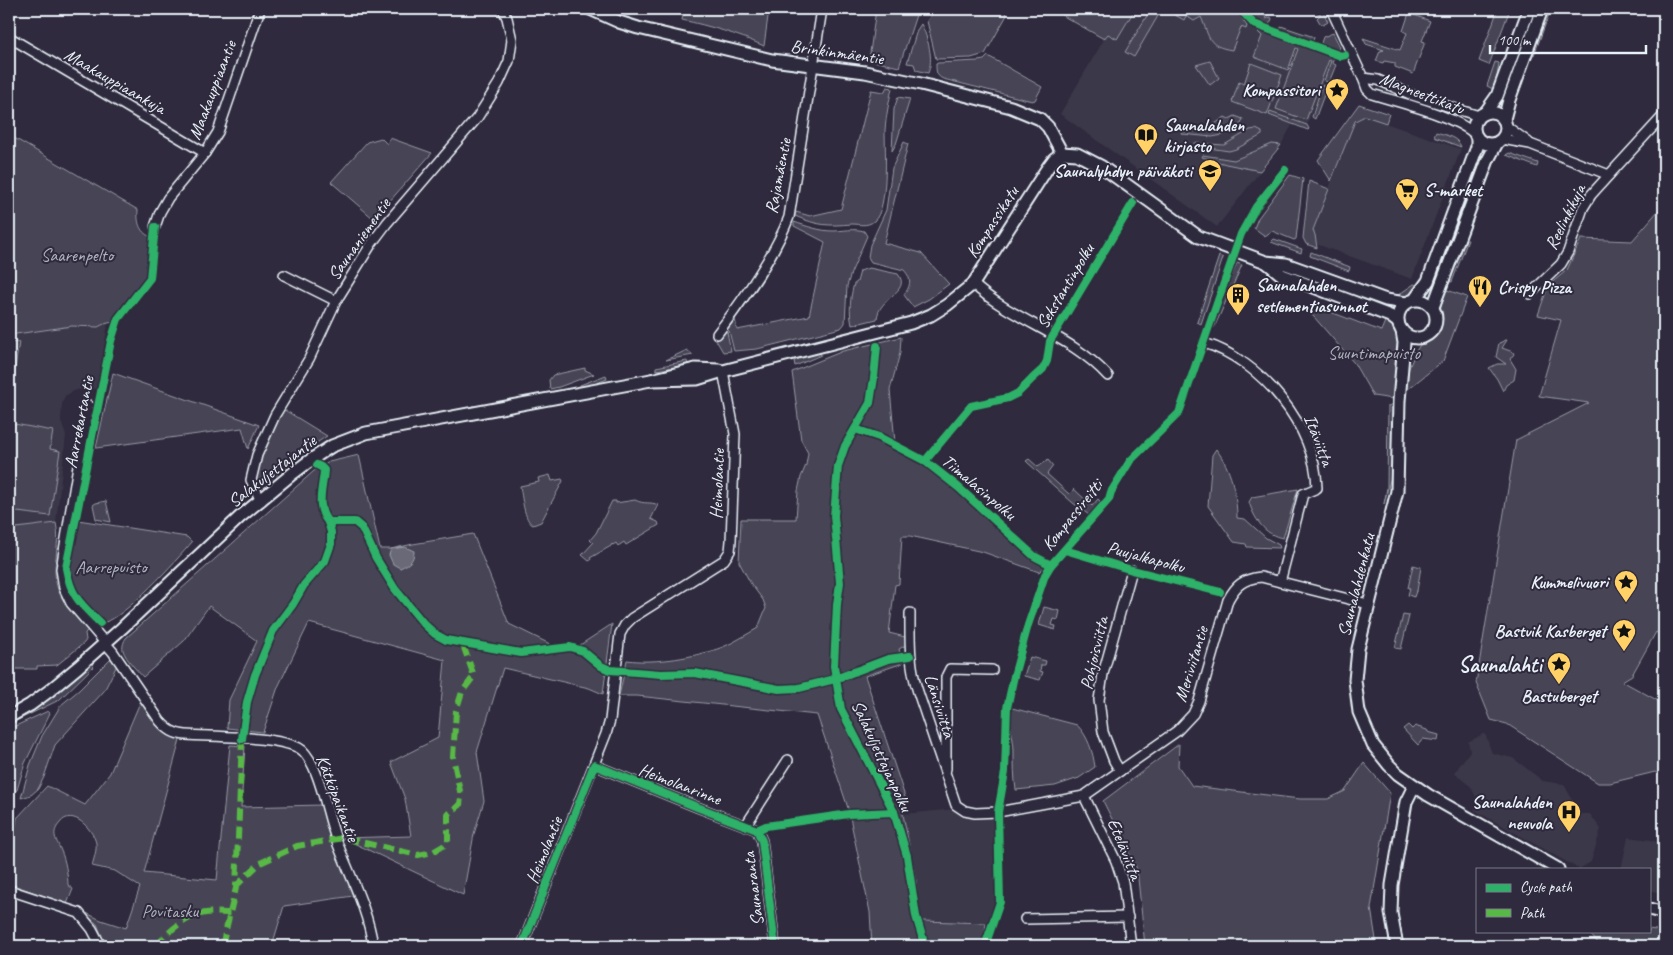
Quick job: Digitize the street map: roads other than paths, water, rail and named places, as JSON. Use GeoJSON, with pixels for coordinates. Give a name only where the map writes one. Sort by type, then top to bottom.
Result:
{"type":"FeatureCollection","features":[{"type":"Feature","properties":{"kind":"street","name":"Maakauppiaantie"},"geometry":{"type":"LineString","coordinates":[[155,227],[160,212],[168,198],[205,153],[218,132],[257,9]]}},
{"type":"Feature","properties":{"kind":"street","name":"Saunaniementie"},"geometry":{"type":"LineString","coordinates":[[261,501],[251,480],[257,455],[275,415],[309,359],[336,301],[372,243],[387,223],[477,118],[493,94],[509,61],[511,50],[510,29],[503,9]]}},
{"type":"Feature","properties":{"kind":"street","name":"Brinkinmäentie"},"geometry":{"type":"LineString","coordinates":[[590,9],[638,28],[772,60],[864,72],[921,84],[1011,107],[1040,119],[1048,126],[1062,153]]}},
{"type":"Feature","properties":{"kind":"street","name":"Rajamäentie"},"geometry":{"type":"LineString","coordinates":[[717,334],[734,312],[786,226],[822,9]]}},
{"type":"Feature","properties":{"kind":"street","name":"Magneettikatu"},"geometry":{"type":"LineString","coordinates":[[1331,9],[1364,78],[1367,89],[1372,94],[1444,118],[1458,124],[1476,136]]}},
{"type":"Feature","properties":{"kind":"street"},"geometry":{"type":"LineString","coordinates":[[1400,326],[1399,313],[1428,281],[1477,147],[1474,127],[1497,96],[1529,9]]}},
{"type":"Feature","properties":{"kind":"street"},"geometry":{"type":"LineString","coordinates":[[1433,307],[1488,160],[1505,135],[1509,100],[1542,9]]}},
{"type":"Feature","properties":{"kind":"street","name":"Maakauppiaankuja"},"geometry":{"type":"LineString","coordinates":[[9,37],[205,153]]}},
{"type":"Feature","properties":{"kind":"street","name":"Magneettikatu"},"geometry":{"type":"LineString","coordinates":[[1364,78],[1378,80],[1412,94],[1482,114]]}},
{"type":"Feature","properties":{"kind":"street"},"geometry":{"type":"LineString","coordinates":[[1482,114],[1494,112],[1530,144]]}},
{"type":"Feature","properties":{"kind":"street","name":"Reelinkikuja"},"geometry":{"type":"LineString","coordinates":[[1530,294],[1561,264],[1568,252],[1583,208],[1591,195],[1664,115]]}},
{"type":"Feature","properties":{"kind":"street"},"geometry":{"type":"LineString","coordinates":[[1476,136],[1486,144],[1500,141],[1530,144],[1609,175]]}},
{"type":"Feature","properties":{"kind":"street"},"geometry":{"type":"LineString","coordinates":[[1062,153],[1077,154],[1102,167],[1199,237],[1266,262],[1286,264],[1386,300],[1427,302],[1433,307],[1436,316],[1436,326],[1422,338],[1409,336],[1390,316],[1282,275],[1266,262]]}},
{"type":"Feature","properties":{"kind":"street","name":"Kompassikatu"},"geometry":{"type":"LineString","coordinates":[[723,371],[911,324],[947,305],[973,284],[1048,167],[1062,153]]}},
{"type":"Feature","properties":{"kind":"street"},"geometry":{"type":"LineString","coordinates":[[284,275],[336,301]]}},
{"type":"Feature","properties":{"kind":"street"},"geometry":{"type":"LineString","coordinates":[[973,284],[986,296],[1085,355],[1108,376]]}},
{"type":"Feature","properties":{"kind":"street","name":"Saunalahdenkatu"},"geometry":{"type":"LineString","coordinates":[[1400,326],[1404,343],[1399,401],[1397,491],[1368,604],[1354,671],[1359,712],[1369,738],[1379,754],[1393,770],[1414,786],[1556,868]]}},
{"type":"Feature","properties":{"kind":"street","name":"Saunalahdenkatu"},"geometry":{"type":"LineString","coordinates":[[1402,372],[1411,351],[1422,338]]}},
{"type":"Feature","properties":{"kind":"street","name":"Itäviitta"},"geometry":{"type":"LineString","coordinates":[[1204,343],[1218,347],[1240,359],[1276,392],[1296,420],[1314,462],[1317,488],[1303,494],[1280,582]]}},
{"type":"Feature","properties":{"kind":"street","name":"Salakuljettajantie"},"geometry":{"type":"LineString","coordinates":[[9,717],[48,691],[106,642],[240,517],[312,459],[332,446],[366,433],[651,380],[697,379],[723,371]]}},
{"type":"Feature","properties":{"kind":"street","name":"Heimolantie"},"geometry":{"type":"LineString","coordinates":[[522,946],[610,720],[620,634],[632,618],[724,560],[730,551],[735,434],[723,371]]}},
{"type":"Feature","properties":{"kind":"street","name":"Aarrekartantie"},"geometry":{"type":"LineString","coordinates":[[88,405],[60,569],[64,588],[71,603],[106,642]]}},
{"type":"Feature","properties":{"kind":"street","name":"Pohjoisviitta"},"geometry":{"type":"LineString","coordinates":[[1120,771],[1114,761],[1103,732],[1099,700],[1103,674],[1132,570]]}},
{"type":"Feature","properties":{"kind":"street","name":"Meriviitantie"},"geometry":{"type":"LineString","coordinates":[[956,806],[975,813],[998,812],[1084,796],[1177,731],[1193,714],[1201,694],[1228,600],[1235,587],[1250,578],[1280,582],[1368,604]]}},
{"type":"Feature","properties":{"kind":"street","name":"Länsiviitta"},"geometry":{"type":"LineString","coordinates":[[910,613],[912,674],[956,806]]}},
{"type":"Feature","properties":{"kind":"street","name":"Kätköpaikantie"},"geometry":{"type":"LineString","coordinates":[[106,642],[168,730],[176,734],[282,743],[300,748],[308,756],[371,930],[373,946]]}},
{"type":"Feature","properties":{"kind":"street"},"geometry":{"type":"LineString","coordinates":[[946,776],[946,677],[950,668],[992,670]]}},
{"type":"Feature","properties":{"kind":"street"},"geometry":{"type":"LineString","coordinates":[[746,825],[788,760]]}},
{"type":"Feature","properties":{"kind":"street","name":"Heimolanrinne"},"geometry":{"type":"LineString","coordinates":[[594,765],[697,808],[757,830]]}},
{"type":"Feature","properties":{"kind":"street"},"geometry":{"type":"LineString","coordinates":[[1397,946],[1391,913],[1394,868],[1406,802],[1414,786]]}},
{"type":"Feature","properties":{"kind":"street","name":"Eteläviitta"},"geometry":{"type":"LineString","coordinates":[[1084,796],[1116,861],[1123,882],[1131,946]]}},
{"type":"Feature","properties":{"kind":"street","name":"Saunaranta"},"geometry":{"type":"LineString","coordinates":[[757,830],[762,841],[775,946]]}},
{"type":"Feature","properties":{"kind":"street"},"geometry":{"type":"LineString","coordinates":[[9,890],[79,913],[92,928],[101,946]]}},
{"type":"Feature","properties":{"kind":"street"},"geometry":{"type":"LineString","coordinates":[[1650,909],[1664,913]]}},
{"type":"Feature","properties":{"kind":"street"},"geometry":{"type":"LineString","coordinates":[[1025,919],[1128,917]]}},
{"type":"Feature","properties":{"kind":"water"},"geometry":{"type":"Polygon","coordinates":[[[405,547],[414,551],[414,554],[410,562],[400,568],[393,564],[389,555],[391,549],[405,547]]]}},
{"type":"Feature","properties":{"kind":"place","name":"Kompassitori"},"geometry":{"type":"Point","coordinates":[1337,111]}},
{"type":"Feature","properties":{"kind":"place","name":"Saunalahden kirjasto"},"geometry":{"type":"Point","coordinates":[1146,156]}},
{"type":"Feature","properties":{"kind":"place","name":"Saunalyhdyn päiväkoti"},"geometry":{"type":"Point","coordinates":[1210,192]}},
{"type":"Feature","properties":{"kind":"place","name":"S-market"},"geometry":{"type":"Point","coordinates":[1407,211]}},
{"type":"Feature","properties":{"kind":"place","name":"Crispy Pizza"},"geometry":{"type":"Point","coordinates":[1480,308]}},
{"type":"Feature","properties":{"kind":"place","name":"Saunalahden setlementiasunnot"},"geometry":{"type":"Point","coordinates":[1238,316]}},
{"type":"Feature","properties":{"kind":"place","name":"Kummelivuori"},"geometry":{"type":"Point","coordinates":[1626,603]}},
{"type":"Feature","properties":{"kind":"place","name":"Bastvik Kasberget"},"geometry":{"type":"Point","coordinates":[1624,652]}},
{"type":"Feature","properties":{"kind":"place","name":"Bastuberget"},"geometry":{"type":"Point","coordinates":[1559,685]}},
{"type":"Feature","properties":{"kind":"place","name":"Saunalahden neuvola"},"geometry":{"type":"Point","coordinates":[1569,833]}},
{"type":"Feature","properties":{"kind":"district","name":"Saunalahti"},"geometry":{"type":"Point","coordinates":[1500,665]}},
{"type":"Feature","properties":{"kind":"park label","name":"Saarenpelto"},"geometry":{"type":"Point","coordinates":[77,255]}},
{"type":"Feature","properties":{"kind":"park label","name":"Suuntimapuisto"},"geometry":{"type":"Point","coordinates":[1374,353]}},
{"type":"Feature","properties":{"kind":"park label","name":"Aarrepuisto"},"geometry":{"type":"Point","coordinates":[111,567]}},
{"type":"Feature","properties":{"kind":"park label","name":"Povitasku"},"geometry":{"type":"Point","coordinates":[170,911]}}]}
